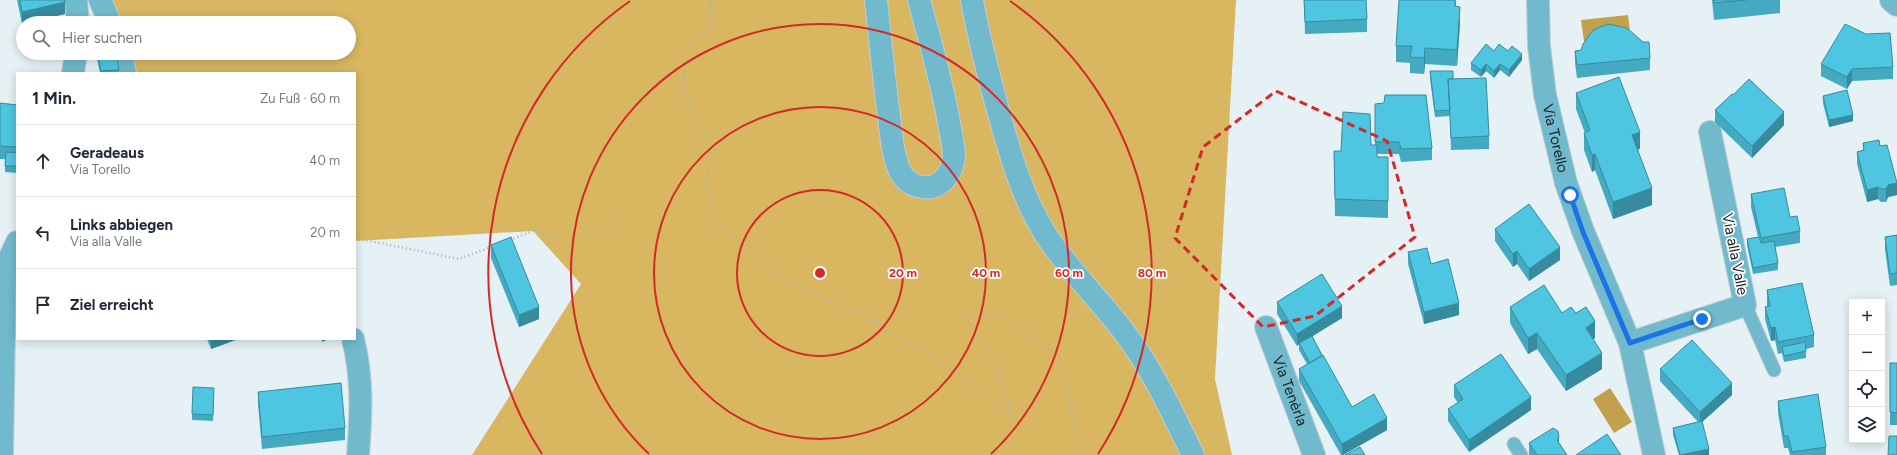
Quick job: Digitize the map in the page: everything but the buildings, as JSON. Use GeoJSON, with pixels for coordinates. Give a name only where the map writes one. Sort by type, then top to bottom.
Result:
{"type":"FeatureCollection","features":[{"type":"Feature","properties":{"kind":"street"},"geometry":{"type":"LineString","coordinates":[[76,0],[77,16]]}},
{"type":"Feature","properties":{"kind":"street"},"geometry":{"type":"LineString","coordinates":[[100,0],[107,16]]}},
{"type":"Feature","properties":{"kind":"street"},"geometry":{"type":"LineString","coordinates":[[876,0],[892,140],[897,164],[906,180],[917,186],[927,188],[938,184],[946,178],[951,170],[954,157],[945,100],[919,0]]}},
{"type":"Feature","properties":{"kind":"street"},"geometry":{"type":"LineString","coordinates":[[972,0],[989,76],[1012,162],[1022,189],[1046,235],[1120,326],[1156,379],[1193,455]]}},
{"type":"Feature","properties":{"kind":"street","name":"Via Torello"},"geometry":{"type":"LineString","coordinates":[[1538,0],[1539,46],[1546,95],[1566,183],[1583,232],[1630,343],[1654,455]]}},
{"type":"Feature","properties":{"kind":"street"},"geometry":{"type":"LineString","coordinates":[[1891,0],[1897,5]]}},
{"type":"Feature","properties":{"kind":"street"},"geometry":{"type":"LineString","coordinates":[[73,72],[75,60]]}},
{"type":"Feature","properties":{"kind":"street"},"geometry":{"type":"LineString","coordinates":[[122,60],[125,72]]}},
{"type":"Feature","properties":{"kind":"street","name":"Via alla Valle"},"geometry":{"type":"LineString","coordinates":[[1630,343],[1745,305],[1710,132]]}},
{"type":"Feature","properties":{"kind":"street"},"geometry":{"type":"LineString","coordinates":[[2,455],[4,268],[16,244]]}},
{"type":"Feature","properties":{"kind":"street","name":"Via Tenèrla"},"geometry":{"type":"LineString","coordinates":[[1266,327],[1314,455]]}},
{"type":"Feature","properties":{"kind":"street"},"geometry":{"type":"LineString","coordinates":[[353,340],[359,374],[361,405],[358,455]]}},
{"type":"Feature","properties":{"kind":"lane"},"geometry":{"type":"LineString","coordinates":[[1745,305],[1774,370]]}},
{"type":"Feature","properties":{"kind":"lane"},"geometry":{"type":"LineString","coordinates":[[1514,444],[1521,455]]}},
{"type":"Feature","properties":{"kind":"path"},"geometry":{"type":"LineString","coordinates":[[711,0],[713,23],[691,46],[680,89],[714,150],[706,182],[716,225],[788,283],[878,323],[964,378],[1014,420],[988,350],[966,317],[998,314],[1060,357],[1081,455]]}},
{"type":"Feature","properties":{"kind":"path"},"geometry":{"type":"LineString","coordinates":[[503,242],[533,231],[568,241],[608,237],[621,222]]}},
{"type":"Feature","properties":{"kind":"path"},"geometry":{"type":"LineString","coordinates":[[356,238],[459,259],[496,245]]}},
{"type":"Feature","properties":{"kind":"highlighted area"},"geometry":{"type":"Polygon","coordinates":[[[1276,91],[1387,141],[1415,237],[1315,316],[1263,327],[1175,238],[1203,147],[1276,91]]]}},
{"type":"Feature","properties":{"kind":"shaded area"},"geometry":{"type":"Polygon","coordinates":[[[112,0],[1236,0],[1215,379],[1232,455],[472,455],[581,284],[533,231],[356,241],[356,72],[137,72],[132,60],[356,60],[356,16],[118,16],[112,0]]]}},
{"type":"Feature","properties":{"kind":"shaded area"},"geometry":{"type":"Polygon","coordinates":[[[1628,15],[1631,40],[1585,48],[1581,20],[1628,15]]]}},
{"type":"Feature","properties":{"kind":"shaded area"},"geometry":{"type":"Polygon","coordinates":[[[1610,388],[1632,422],[1614,433],[1593,399],[1610,388]]]}},
{"type":"Feature","properties":{"kind":"route"},"geometry":{"type":"LineString","coordinates":[[1570,195],[1583,232],[1630,343],[1702,319]]}}]}
